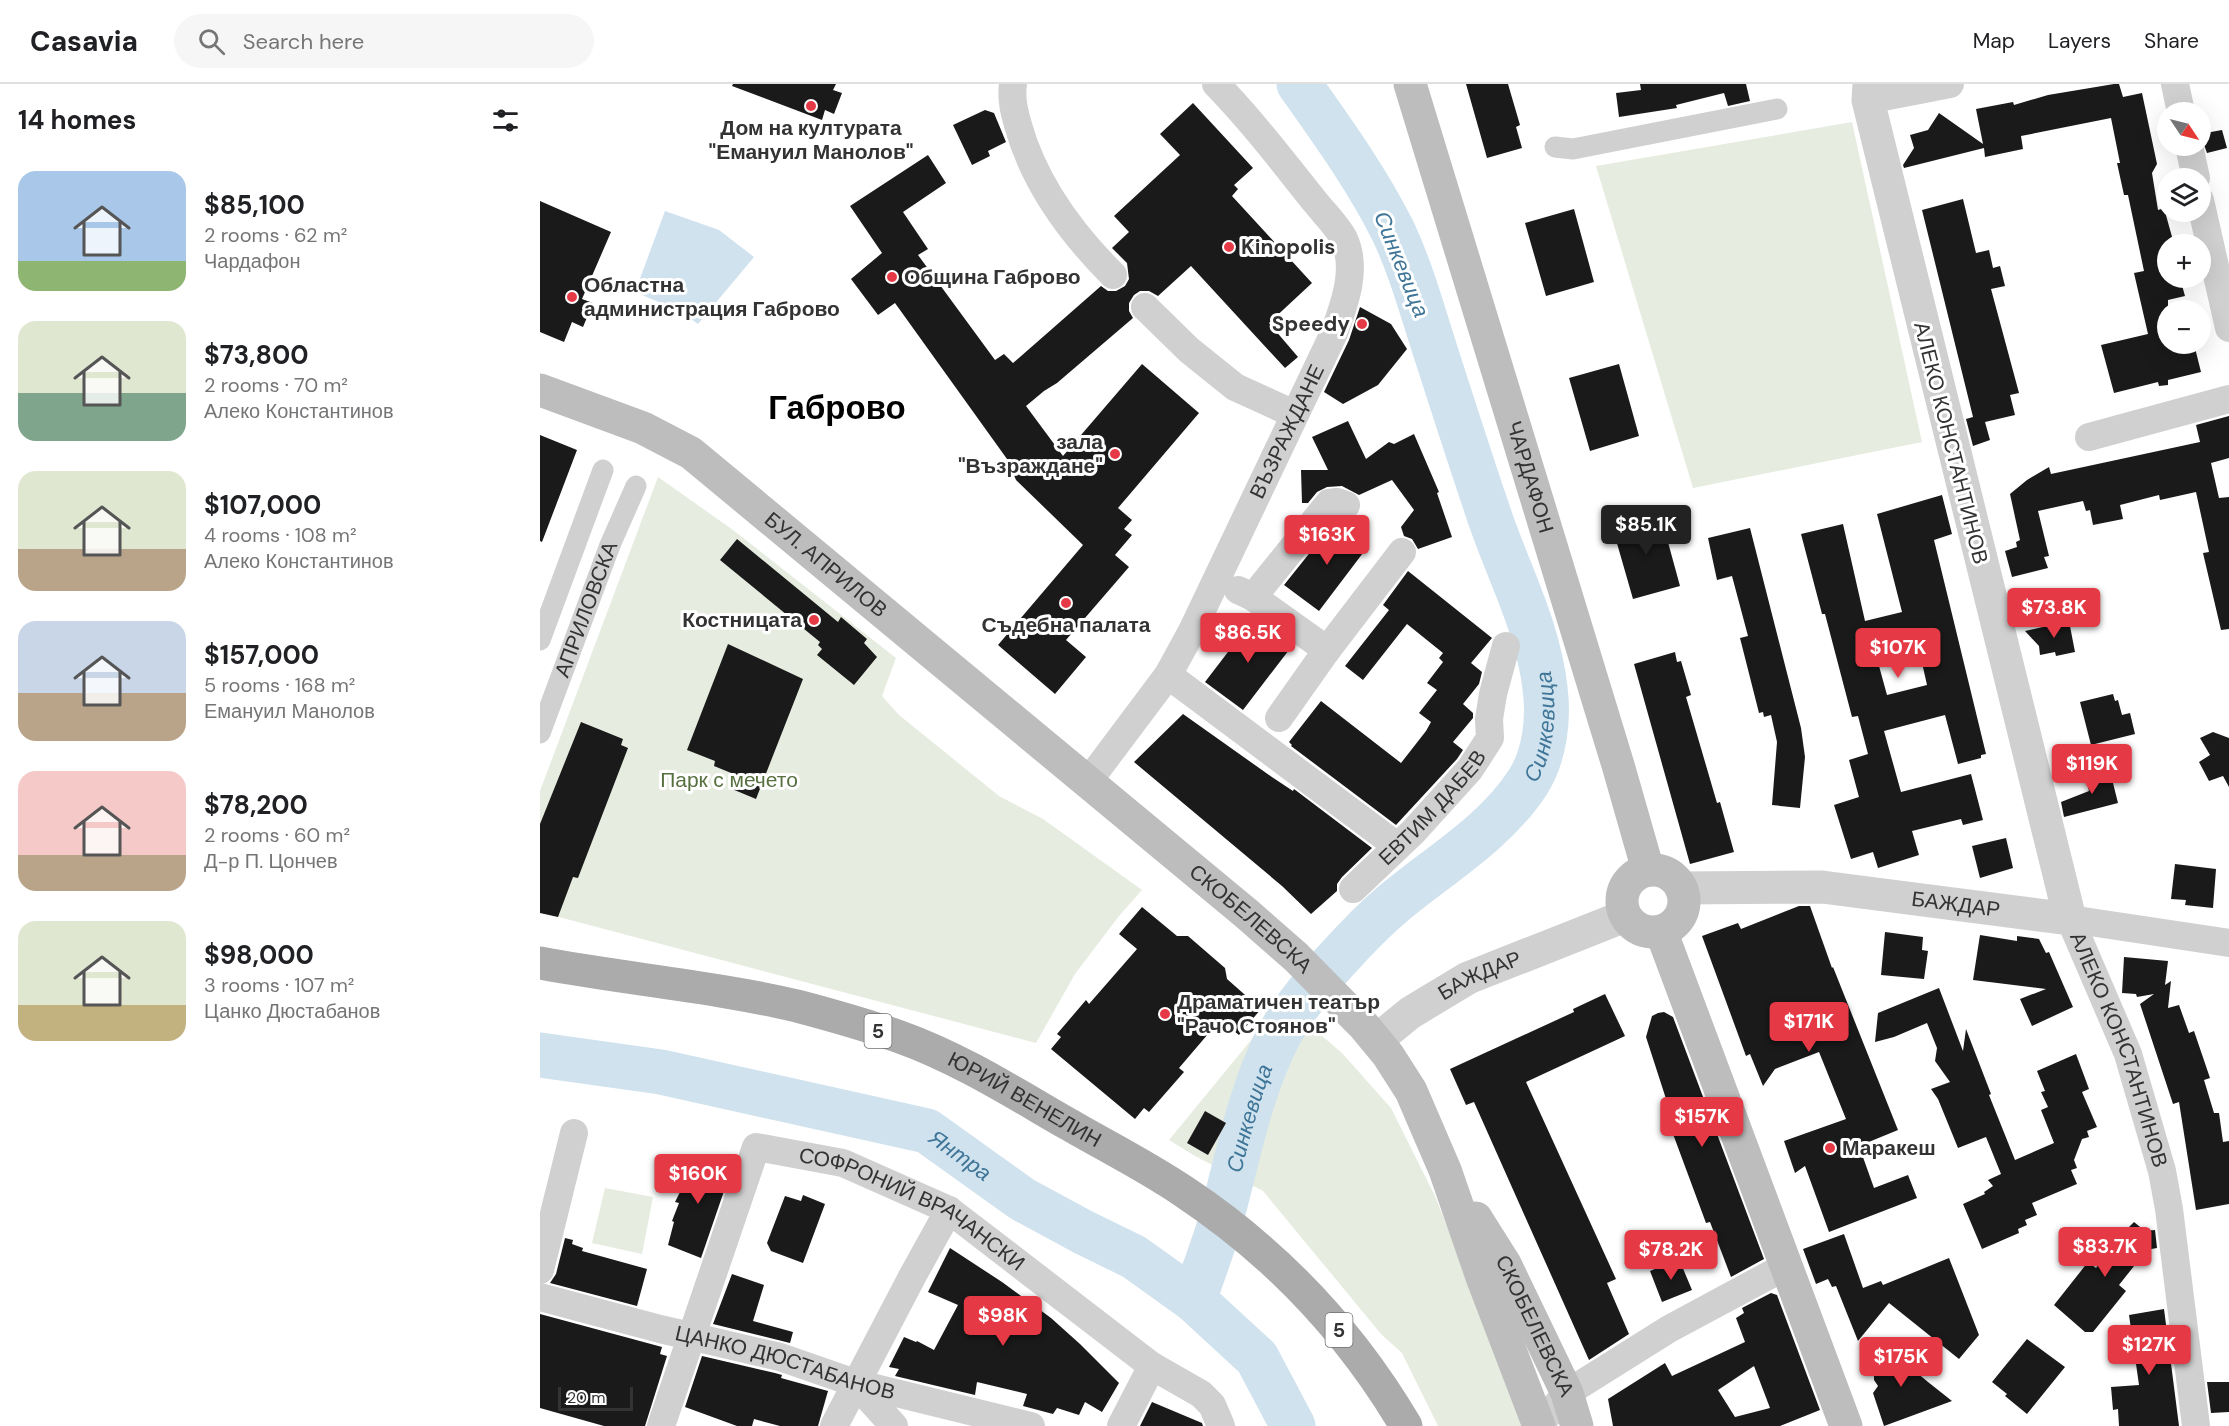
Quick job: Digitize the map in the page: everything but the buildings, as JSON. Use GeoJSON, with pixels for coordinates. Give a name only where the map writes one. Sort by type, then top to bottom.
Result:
{"type":"FeatureCollection","features":[{"type":"Feature","properties":{"kind":"main road","name":"ЧАРДАФОН"},"geometry":{"type":"LineString","coordinates":[[1410,84],[1648,870]]}},
{"type":"Feature","properties":{"kind":"main road","name":"БУЛ. АПРИЛОВ"},"geometry":{"type":"LineString","coordinates":[[540,390],[643,429],[691,453],[1087,783]]}},
{"type":"Feature","properties":{"kind":"main road","name":"СКОБЕЛЕВСКА"},"geometry":{"type":"LineString","coordinates":[[1087,783],[1296,957],[1369,1032],[1411,1091],[1446,1170],[1482,1276],[1540,1426]]}},
{"type":"Feature","properties":{"kind":"main road"},"geometry":{"type":"LineString","coordinates":[[1648,870],[1668,873],[1681,888],[1684,898],[1683,909],[1671,926],[1661,931],[1644,931],[1625,916],[1622,906],[1625,887],[1639,873],[1648,870]]}},
{"type":"Feature","properties":{"kind":"main road"},"geometry":{"type":"LineString","coordinates":[[1661,931],[1846,1426]]}},
{"type":"Feature","properties":{"kind":"main road","name":"ЮРИЙ ВЕНЕЛИН"},"geometry":{"type":"LineString","coordinates":[[540,963],[704,987],[777,1002],[900,1037],[942,1055],[990,1080],[1127,1156],[1184,1192],[1257,1246],[1334,1322],[1387,1393],[1406,1426]]}},
{"type":"Feature","properties":{"kind":"main road","name":"СКОБЕЛЕВСКА"},"geometry":{"type":"LineString","coordinates":[[1446,1170],[1505,1264],[1567,1393],[1576,1426]]}},
{"type":"Feature","properties":{"kind":"street"},"geometry":{"type":"LineString","coordinates":[[1012,84],[1012,100],[1026,153],[1046,192],[1072,228],[1113,275]]}},
{"type":"Feature","properties":{"kind":"street","name":"ВЪЗРАЖДАНЕ"},"geometry":{"type":"LineString","coordinates":[[1087,783],[1168,675],[1218,579],[1334,333],[1349,282],[1344,239],[1294,175],[1216,84]]}},
{"type":"Feature","properties":{"kind":"street"},"geometry":{"type":"LineString","coordinates":[[1868,92],[1950,84]]}},
{"type":"Feature","properties":{"kind":"street"},"geometry":{"type":"LineString","coordinates":[[2175,84],[2179,102]]}},
{"type":"Feature","properties":{"kind":"street","name":"АЛЕКО КОНСТАНТИНОВ"},"geometry":{"type":"LineString","coordinates":[[1868,92],[2070,919],[2128,1054],[2155,1143],[2169,1209],[2196,1426]]}},
{"type":"Feature","properties":{"kind":"street"},"geometry":{"type":"LineString","coordinates":[[1555,147],[1573,149],[1777,109]]}},
{"type":"Feature","properties":{"kind":"street"},"geometry":{"type":"LineString","coordinates":[[2205,222],[2229,328]]}},
{"type":"Feature","properties":{"kind":"street"},"geometry":{"type":"LineString","coordinates":[[1145,307],[1189,350],[1235,387],[1294,414]]}},
{"type":"Feature","properties":{"kind":"street"},"geometry":{"type":"LineString","coordinates":[[2089,437],[2229,399]]}},
{"type":"Feature","properties":{"kind":"street","name":"АПРИЛОВСКА"},"geometry":{"type":"LineString","coordinates":[[540,640],[603,470]]}},
{"type":"Feature","properties":{"kind":"street","name":"АПРИЛОВСКА"},"geometry":{"type":"LineString","coordinates":[[540,733],[610,545],[636,486]]}},
{"type":"Feature","properties":{"kind":"street"},"geometry":{"type":"LineString","coordinates":[[1253,597],[1329,504],[1337,502],[1346,505]]}},
{"type":"Feature","properties":{"kind":"street"},"geometry":{"type":"LineString","coordinates":[[1279,718],[1327,650],[1402,552]]}},
{"type":"Feature","properties":{"kind":"street"},"geometry":{"type":"LineString","coordinates":[[1218,579],[1253,597],[1327,650]]}},
{"type":"Feature","properties":{"kind":"street","name":"ЕВТИМ ДАБЕВ"},"geometry":{"type":"LineString","coordinates":[[1353,889],[1413,832],[1470,769],[1490,738],[1489,719],[1506,646]]}},
{"type":"Feature","properties":{"kind":"street"},"geometry":{"type":"LineString","coordinates":[[1168,675],[1397,846]]}},
{"type":"Feature","properties":{"kind":"street","name":"БАЖДАР"},"geometry":{"type":"LineString","coordinates":[[1681,888],[1822,887],[2070,919],[2229,943]]}},
{"type":"Feature","properties":{"kind":"street","name":"БАЖДАР"},"geometry":{"type":"LineString","coordinates":[[1369,1032],[1410,1013],[1468,978],[1625,916]]}},
{"type":"Feature","properties":{"kind":"street"},"geometry":{"type":"LineString","coordinates":[[540,1270],[574,1133]]}},
{"type":"Feature","properties":{"kind":"street","name":"СОФРОНИЙ ВРАЧАНСКИ"},"geometry":{"type":"LineString","coordinates":[[692,1335],[756,1147],[843,1163],[949,1210],[1152,1366],[1201,1394],[1212,1405],[1221,1426]]}},
{"type":"Feature","properties":{"kind":"street"},"geometry":{"type":"LineString","coordinates":[[834,1426],[949,1210]]}},
{"type":"Feature","properties":{"kind":"street"},"geometry":{"type":"LineString","coordinates":[[1540,1426],[1567,1393],[1669,1329],[1786,1266]]}},
{"type":"Feature","properties":{"kind":"street","name":"ЦАНКО ДЮСТАБАНОВ"},"geometry":{"type":"LineString","coordinates":[[540,1297],[660,1329],[780,1357],[943,1416],[1030,1426]]}},
{"type":"Feature","properties":{"kind":"street"},"geometry":{"type":"LineString","coordinates":[[661,1426],[692,1335]]}},
{"type":"Feature","properties":{"kind":"street"},"geometry":{"type":"LineString","coordinates":[[1120,1426],[1152,1366]]}},
{"type":"Feature","properties":{"kind":"street"},"geometry":{"type":"LineString","coordinates":[[855,1383],[894,1426]]}},
{"type":"Feature","properties":{"kind":"green space"},"geometry":{"type":"Polygon","coordinates":[[[1852,122],[1922,442],[1693,488],[1596,166],[1852,122]]]}},
{"type":"Feature","properties":{"kind":"green space","name":"Парк с мечето"},"geometry":{"type":"Polygon","coordinates":[[[658,477],[733,530],[896,658],[882,696],[899,715],[999,796],[1043,819],[1142,890],[1075,974],[1036,1043],[540,912],[540,791],[658,477]]]}},
{"type":"Feature","properties":{"kind":"green space"},"geometry":{"type":"Polygon","coordinates":[[[1286,1005],[1342,1053],[1391,1108],[1435,1196],[1527,1426],[1438,1426],[1402,1353],[1381,1334],[1263,1191],[1169,1140],[1275,1011],[1286,1005]]]}},
{"type":"Feature","properties":{"kind":"green space"},"geometry":{"type":"Polygon","coordinates":[[[605,1188],[653,1197],[642,1254],[592,1243],[605,1188]]]}},
{"type":"Feature","properties":{"kind":"water"},"geometry":{"type":"Polygon","coordinates":[[[665,211],[719,230],[754,257],[698,324],[680,311],[635,292],[665,211]]]}},
{"type":"Feature","properties":{"kind":"waterway","name":"Синкевица"},"geometry":{"type":"LineString","coordinates":[[1194,1300],[1219,1227],[1251,1105],[1279,1035],[1304,998],[1353,942],[1403,896],[1489,828],[1516,798],[1534,771],[1542,749],[1546,724],[1545,688],[1536,642],[1487,509],[1405,260],[1393,231],[1372,193],[1299,84]]}},
{"type":"Feature","properties":{"kind":"waterway","name":"Янтра"},"geometry":{"type":"LineString","coordinates":[[540,1055],[661,1072],[927,1131],[1022,1199],[1134,1257],[1194,1300],[1257,1358],[1293,1426]]}},
{"type":"Feature","properties":{"kind":"place","name":"Дом на културата \"Емануил Манолов\""},"geometry":{"type":"Point","coordinates":[811,106]}},
{"type":"Feature","properties":{"kind":"place","name":"Kinopolis"},"geometry":{"type":"Point","coordinates":[1229,247]}},
{"type":"Feature","properties":{"kind":"place","name":"Община Габрово"},"geometry":{"type":"Point","coordinates":[892,277]}},
{"type":"Feature","properties":{"kind":"place","name":"Областна администрация Габрово"},"geometry":{"type":"Point","coordinates":[572,297]}},
{"type":"Feature","properties":{"kind":"place","name":"Speedy"},"geometry":{"type":"Point","coordinates":[1362,324]}},
{"type":"Feature","properties":{"kind":"place","name":"зала \"Възраждане\""},"geometry":{"type":"Point","coordinates":[1115,454]}},
{"type":"Feature","properties":{"kind":"place","name":"Съдебна палата"},"geometry":{"type":"Point","coordinates":[1066,603]}},
{"type":"Feature","properties":{"kind":"place","name":"Костницата"},"geometry":{"type":"Point","coordinates":[814,620]}},
{"type":"Feature","properties":{"kind":"place","name":"Драматичен театър \"Рачо Стоянов\""},"geometry":{"type":"Point","coordinates":[1165,1014]}},
{"type":"Feature","properties":{"kind":"place","name":"Маракеш"},"geometry":{"type":"Point","coordinates":[1830,1148]}},
{"type":"Feature","properties":{"kind":"district","name":"Габрово"},"geometry":{"type":"Point","coordinates":[837,407]}}]}
